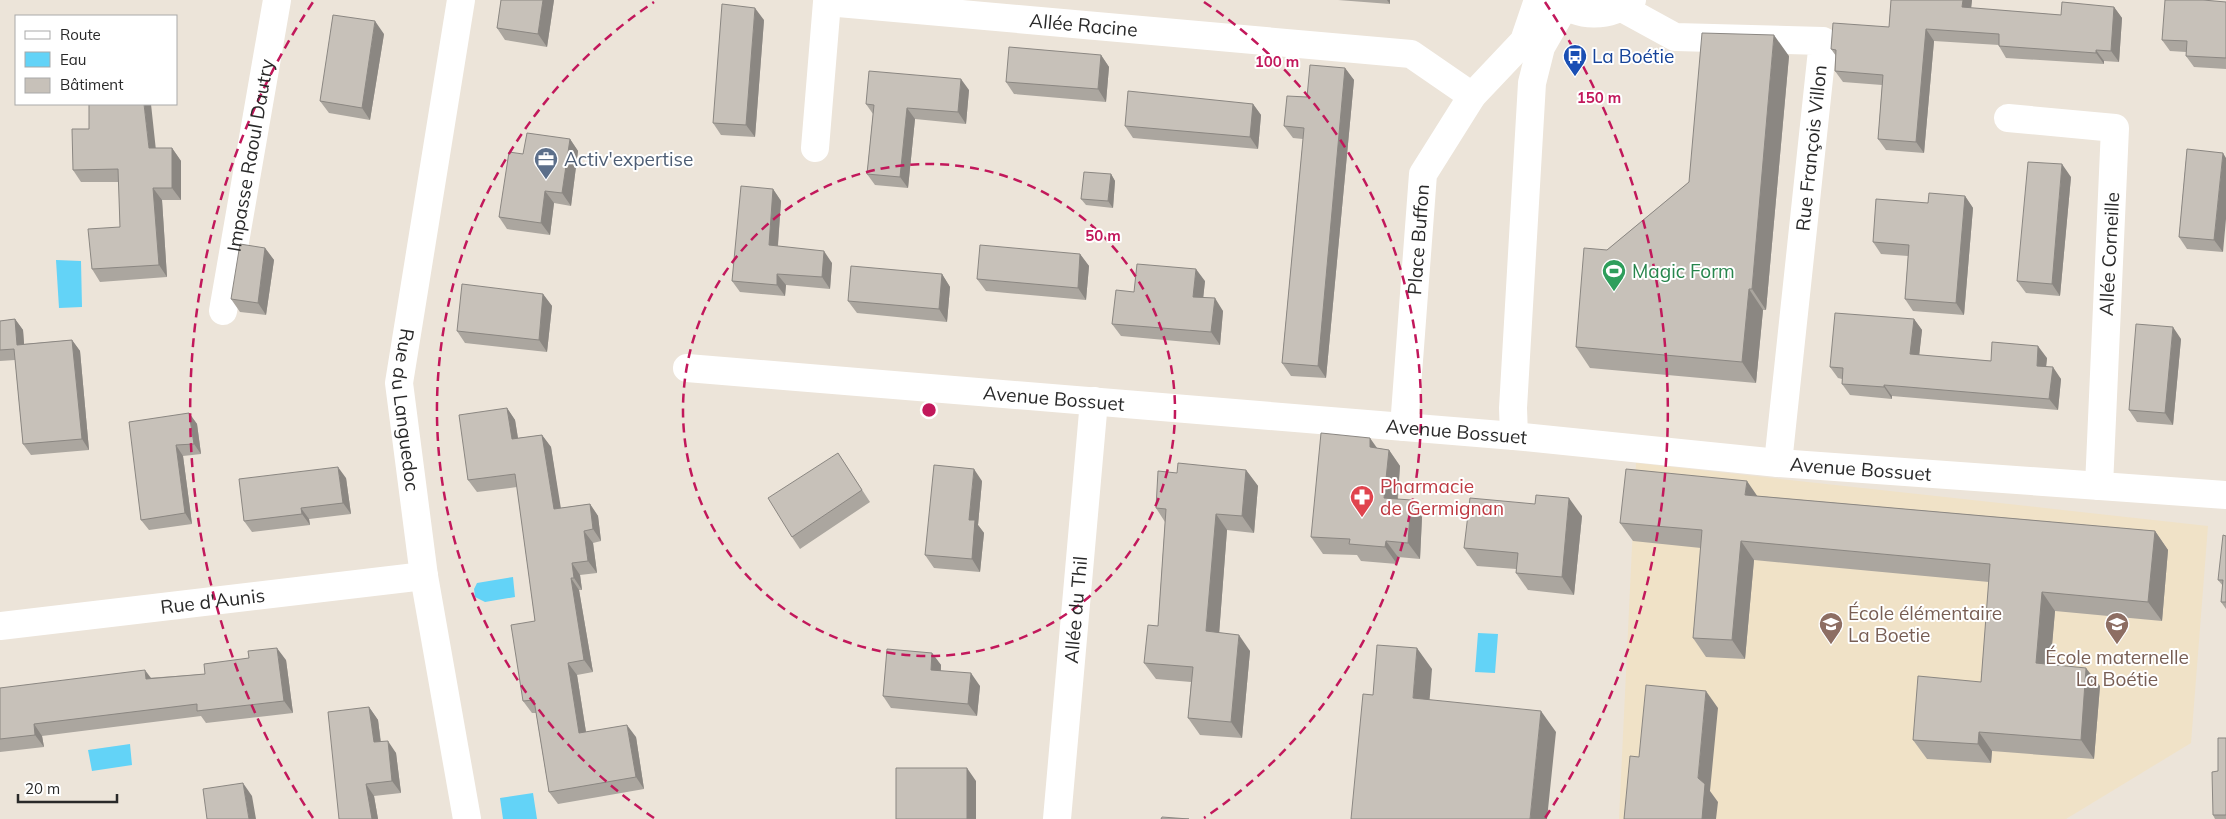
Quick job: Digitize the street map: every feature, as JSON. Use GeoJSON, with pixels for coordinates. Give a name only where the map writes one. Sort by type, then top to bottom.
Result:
{"type":"FeatureCollection","features":[{"type":"Feature","properties":{"kind":"street","name":"Impasse Raoul Dautry"},"geometry":{"type":"LineString","coordinates":[[223,311],[276,0]]}},
{"type":"Feature","properties":{"kind":"street","name":"Rue du Languedoc"},"geometry":{"type":"LineString","coordinates":[[461,0],[399,383],[424,576],[467,819]]}},
{"type":"Feature","properties":{"kind":"street","name":"Place Buffon"},"geometry":{"type":"LineString","coordinates":[[1404,427],[1423,174],[1472,96],[1524,42],[1538,0]]}},
{"type":"Feature","properties":{"kind":"street","name":"Allée Racine"},"geometry":{"type":"LineString","coordinates":[[814,148],[827,2],[1411,54],[1472,96]]}},
{"type":"Feature","properties":{"kind":"street"},"geometry":{"type":"LineString","coordinates":[[1514,436],[1513,408],[1532,82],[1541,47],[1559,3],[1583,13],[1603,14],[1627,4]]}},
{"type":"Feature","properties":{"kind":"street","name":"Rue François Villon"},"geometry":{"type":"LineString","coordinates":[[1627,4],[1675,37],[1823,41],[1778,463]]}},
{"type":"Feature","properties":{"kind":"street","name":"Allée Corneille"},"geometry":{"type":"LineString","coordinates":[[2008,118],[2115,128],[2099,486]]}},
{"type":"Feature","properties":{"kind":"street","name":"Avenue Bossuet"},"geometry":{"type":"LineString","coordinates":[[687,368],[1514,436],[1778,463],[2226,496]]}},
{"type":"Feature","properties":{"kind":"street","name":"Allée du Thil"},"geometry":{"type":"LineString","coordinates":[[1057,819],[1094,401]]}},
{"type":"Feature","properties":{"kind":"street","name":"Rue d'Aunis"},"geometry":{"type":"LineString","coordinates":[[0,626],[424,576]]}},
{"type":"Feature","properties":{"kind":"shaded area","name":"École élémentaire La Boetie"},"geometry":{"type":"Polygon","coordinates":[[[1636,463],[2208,526],[2191,743],[2066,819],[1619,819],[1636,463]]]}},
{"type":"Feature","properties":{"kind":"water"},"geometry":{"type":"Polygon","coordinates":[[[56,260],[81,261],[82,307],[59,308],[56,260]]]}},
{"type":"Feature","properties":{"kind":"water"},"geometry":{"type":"Polygon","coordinates":[[[513,577],[515,597],[485,602],[475,597],[474,589],[477,583],[513,577]]]}},
{"type":"Feature","properties":{"kind":"water"},"geometry":{"type":"Polygon","coordinates":[[[1478,633],[1498,634],[1495,673],[1475,672],[1478,633]]]}},
{"type":"Feature","properties":{"kind":"water"},"geometry":{"type":"Polygon","coordinates":[[[130,744],[132,765],[92,771],[88,750],[130,744]]]}},
{"type":"Feature","properties":{"kind":"water"},"geometry":{"type":"Polygon","coordinates":[[[533,793],[537,819],[503,819],[500,798],[533,793]]]}},
{"type":"Feature","properties":{"kind":"building"},"geometry":{"type":"Polygon","coordinates":[[[501,0],[543,0],[538,34],[497,28],[501,0]]]}},
{"type":"Feature","properties":{"kind":"building"},"geometry":{"type":"Polygon","coordinates":[[[1891,0],[1963,0],[1962,7],[2061,15],[2062,2],[2114,7],[2111,51],[2096,50],[2096,53],[1999,46],[1999,34],[1926,29],[1916,142],[1878,139],[1883,75],[1835,71],[1836,50],[1831,49],[1833,23],[1889,27],[1891,0]]]}},
{"type":"Feature","properties":{"kind":"building"},"geometry":{"type":"Polygon","coordinates":[[[2165,0],[2226,2],[2226,58],[2186,56],[2187,41],[2162,40],[2165,0]]]}},
{"type":"Feature","properties":{"kind":"building"},"geometry":{"type":"Polygon","coordinates":[[[722,4],[755,8],[746,125],[713,123],[722,4]]]}},
{"type":"Feature","properties":{"kind":"building"},"geometry":{"type":"Polygon","coordinates":[[[333,15],[375,21],[362,108],[320,101],[333,15]]]}},
{"type":"Feature","properties":{"kind":"building"},"geometry":{"type":"Polygon","coordinates":[[[1702,33],[1774,35],[1752,289],[1749,289],[1742,362],[1576,347],[1584,248],[1607,250],[1689,182],[1702,33]]]}},
{"type":"Feature","properties":{"kind":"building"},"geometry":{"type":"Polygon","coordinates":[[[1009,47],[1101,55],[1098,89],[1006,82],[1009,47]]]}},
{"type":"Feature","properties":{"kind":"building"},"geometry":{"type":"Polygon","coordinates":[[[1310,65],[1345,68],[1318,366],[1282,363],[1304,128],[1284,126],[1287,96],[1307,97],[1310,65]]]}},
{"type":"Feature","properties":{"kind":"building"},"geometry":{"type":"Polygon","coordinates":[[[869,71],[961,79],[958,112],[907,108],[900,177],[867,174],[874,105],[866,104],[869,71]]]}},
{"type":"Feature","properties":{"kind":"building"},"geometry":{"type":"Polygon","coordinates":[[[1128,91],[1253,104],[1250,137],[1125,126],[1128,91]]]}},
{"type":"Feature","properties":{"kind":"building"},"geometry":{"type":"Polygon","coordinates":[[[89,105],[144,105],[149,148],[172,148],[172,188],[153,188],[159,265],[92,269],[88,229],[120,227],[118,169],[73,170],[72,129],[89,129],[89,105]]]}},
{"type":"Feature","properties":{"kind":"building"},"geometry":{"type":"Polygon","coordinates":[[[527,133],[570,139],[562,193],[545,191],[541,223],[499,217],[509,152],[523,154],[527,133]]]}},
{"type":"Feature","properties":{"kind":"building"},"geometry":{"type":"Polygon","coordinates":[[[2187,149],[2223,153],[2214,240],[2179,237],[2187,149]]]}},
{"type":"Feature","properties":{"kind":"building"},"geometry":{"type":"Polygon","coordinates":[[[2028,162],[2062,164],[2052,284],[2017,281],[2028,162]]]}},
{"type":"Feature","properties":{"kind":"building"},"geometry":{"type":"Polygon","coordinates":[[[1084,172],[1111,174],[1108,201],[1081,199],[1084,172]]]}},
{"type":"Feature","properties":{"kind":"building"},"geometry":{"type":"Polygon","coordinates":[[[741,186],[773,189],[769,245],[824,251],[822,277],[777,274],[777,285],[732,281],[741,186]]]}},
{"type":"Feature","properties":{"kind":"building"},"geometry":{"type":"Polygon","coordinates":[[[1929,193],[1965,196],[1956,303],[1905,299],[1909,245],[1873,242],[1876,199],[1928,203],[1929,193]]]}},
{"type":"Feature","properties":{"kind":"building"},"geometry":{"type":"Polygon","coordinates":[[[240,244],[265,248],[258,303],[231,299],[240,244]]]}},
{"type":"Feature","properties":{"kind":"building"},"geometry":{"type":"Polygon","coordinates":[[[980,245],[1080,254],[1078,288],[977,279],[980,245]]]}},
{"type":"Feature","properties":{"kind":"building"},"geometry":{"type":"Polygon","coordinates":[[[1137,264],[1196,269],[1193,297],[1215,298],[1211,332],[1112,324],[1116,290],[1134,292],[1137,264]]]}},
{"type":"Feature","properties":{"kind":"building"},"geometry":{"type":"Polygon","coordinates":[[[851,266],[942,274],[939,309],[848,301],[851,266]]]}},
{"type":"Feature","properties":{"kind":"building"},"geometry":{"type":"Polygon","coordinates":[[[462,284],[543,294],[539,340],[457,331],[462,284]]]}},
{"type":"Feature","properties":{"kind":"building"},"geometry":{"type":"Polygon","coordinates":[[[1835,313],[1914,319],[1910,354],[1991,361],[1992,342],[2038,346],[2037,366],[2053,367],[2049,399],[1884,385],[1884,387],[1842,384],[1843,368],[1830,367],[1835,313]]]}},
{"type":"Feature","properties":{"kind":"building"},"geometry":{"type":"Polygon","coordinates":[[[15,319],[17,345],[72,340],[82,439],[23,444],[14,349],[0,350],[0,321],[15,319]]]}},
{"type":"Feature","properties":{"kind":"building"},"geometry":{"type":"Polygon","coordinates":[[[2136,324],[2173,327],[2165,413],[2129,410],[2136,324]]]}},
{"type":"Feature","properties":{"kind":"building"},"geometry":{"type":"Polygon","coordinates":[[[507,408],[512,439],[542,435],[554,509],[590,504],[593,529],[584,531],[588,561],[572,563],[574,578],[571,578],[584,660],[568,663],[579,733],[627,725],[636,777],[549,792],[534,700],[523,701],[511,625],[535,621],[515,474],[468,480],[459,415],[507,408]]]}},
{"type":"Feature","properties":{"kind":"building"},"geometry":{"type":"Polygon","coordinates":[[[189,413],[194,444],[176,445],[185,513],[141,520],[129,422],[189,413]]]}},
{"type":"Feature","properties":{"kind":"building"},"geometry":{"type":"Polygon","coordinates":[[[1321,433],[1370,438],[1370,447],[1389,450],[1384,498],[1411,500],[1408,543],[1386,541],[1385,547],[1349,544],[1350,539],[1311,537],[1321,433]]]}},
{"type":"Feature","properties":{"kind":"building"},"geometry":{"type":"Polygon","coordinates":[[[838,453],[862,490],[792,537],[768,498],[838,453]]]}},
{"type":"Feature","properties":{"kind":"building"},"geometry":{"type":"Polygon","coordinates":[[[1178,463],[1246,470],[1242,516],[1216,514],[1206,631],[1239,635],[1231,722],[1188,718],[1193,667],[1144,663],[1148,625],[1158,626],[1166,509],[1156,508],[1158,471],[1177,473],[1178,463]]]}},
{"type":"Feature","properties":{"kind":"building"},"geometry":{"type":"Polygon","coordinates":[[[934,465],[974,469],[969,520],[975,520],[972,559],[925,555],[934,465]]]}},
{"type":"Feature","properties":{"kind":"building"},"geometry":{"type":"Polygon","coordinates":[[[338,467],[343,503],[301,508],[302,514],[244,521],[239,479],[338,467]]]}},
{"type":"Feature","properties":{"kind":"building"},"geometry":{"type":"Polygon","coordinates":[[[1626,469],[1747,481],[1745,495],[2155,531],[2148,602],[2042,592],[2036,663],[2086,668],[2081,740],[1979,732],[1978,744],[1913,740],[1918,676],[1981,682],[1990,564],[1741,541],[1732,640],[1693,638],[1702,530],[1620,523],[1626,469]]]}},
{"type":"Feature","properties":{"kind":"building"},"geometry":{"type":"Polygon","coordinates":[[[1536,495],[1569,498],[1562,577],[1516,573],[1518,553],[1464,548],[1470,498],[1535,504],[1536,495]]]}},
{"type":"Feature","properties":{"kind":"building"},"geometry":{"type":"Polygon","coordinates":[[[2223,535],[2226,536],[2226,602],[2221,602],[2223,580],[2218,580],[2223,535]]]}},
{"type":"Feature","properties":{"kind":"building"},"geometry":{"type":"Polygon","coordinates":[[[1377,645],[1417,648],[1413,698],[1541,711],[1530,819],[1351,819],[1363,694],[1373,695],[1377,645]]]}},
{"type":"Feature","properties":{"kind":"building"},"geometry":{"type":"Polygon","coordinates":[[[277,648],[284,701],[197,711],[197,704],[34,724],[35,735],[0,739],[0,688],[145,670],[146,679],[205,674],[204,664],[249,658],[248,651],[277,648]]]}},
{"type":"Feature","properties":{"kind":"building"},"geometry":{"type":"Polygon","coordinates":[[[887,649],[932,653],[931,670],[971,673],[968,704],[883,696],[887,649]]]}},
{"type":"Feature","properties":{"kind":"building"},"geometry":{"type":"Polygon","coordinates":[[[1646,685],[1706,691],[1698,778],[1705,784],[1702,819],[1624,819],[1630,756],[1639,757],[1646,685]]]}},
{"type":"Feature","properties":{"kind":"building"},"geometry":{"type":"Polygon","coordinates":[[[369,707],[374,742],[388,741],[392,781],[366,784],[372,819],[339,819],[328,712],[369,707]]]}},
{"type":"Feature","properties":{"kind":"building"},"geometry":{"type":"Polygon","coordinates":[[[2218,738],[2226,738],[2226,815],[2213,815],[2212,772],[2218,771],[2218,738]]]}},
{"type":"Feature","properties":{"kind":"building"},"geometry":{"type":"Polygon","coordinates":[[[896,768],[967,768],[967,819],[896,819],[896,768]]]}},
{"type":"Feature","properties":{"kind":"building"},"geometry":{"type":"Polygon","coordinates":[[[243,783],[249,819],[207,819],[203,789],[243,783]]]}},
{"type":"Feature","properties":{"kind":"building"},"geometry":{"type":"Polygon","coordinates":[[[1162,817],[1189,819],[1161,819],[1162,817]]]}},
{"type":"Feature","properties":{"kind":"place","name":"La Boétie"},"geometry":{"type":"Point","coordinates":[1575,77]}},
{"type":"Feature","properties":{"kind":"place","name":"Activ'expertise"},"geometry":{"type":"Point","coordinates":[546,180]}},
{"type":"Feature","properties":{"kind":"place","name":"Magic Form"},"geometry":{"type":"Point","coordinates":[1614,292]}},
{"type":"Feature","properties":{"kind":"place","name":"Pharmacie de Germignan"},"geometry":{"type":"Point","coordinates":[1362,518]}},
{"type":"Feature","properties":{"kind":"place","name":"École élémentaire La Boetie"},"geometry":{"type":"Point","coordinates":[1831,645]}},
{"type":"Feature","properties":{"kind":"place","name":"École maternelle La Boétie"},"geometry":{"type":"Point","coordinates":[2117,645]}}]}
